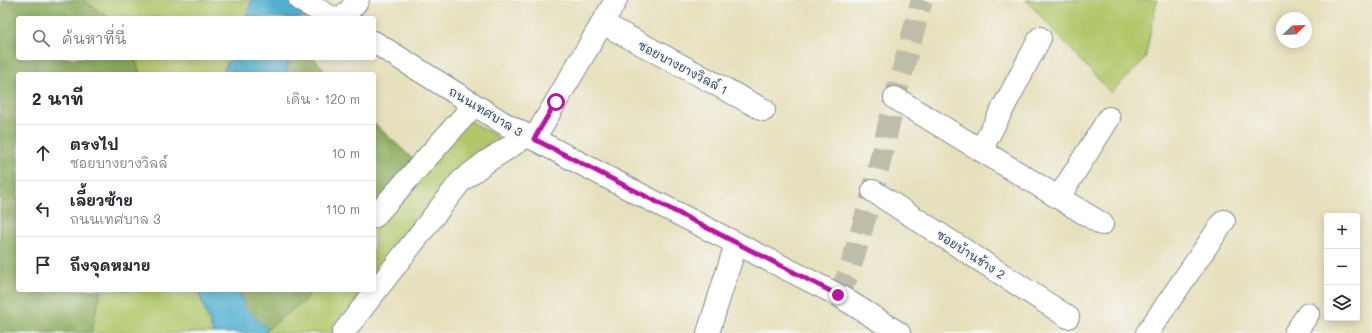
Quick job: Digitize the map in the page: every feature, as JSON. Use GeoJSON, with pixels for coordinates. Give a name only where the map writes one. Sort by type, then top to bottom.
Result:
{"type":"FeatureCollection","features":[{"type":"Feature","properties":{"kind":"street"},"geometry":{"type":"LineString","coordinates":[[300,0],[333,16],[358,0]]}},
{"type":"Feature","properties":{"kind":"street"},"geometry":{"type":"LineString","coordinates":[[376,290],[461,181],[486,162],[530,138],[616,0]]}},
{"type":"Feature","properties":{"kind":"street","name":"ซอยบางยางวิลล์ 1"},"geometry":{"type":"LineString","coordinates":[[602,24],[764,110]]}},
{"type":"Feature","properties":{"kind":"street"},"geometry":{"type":"LineString","coordinates":[[981,150],[1040,38]]}},
{"type":"Feature","properties":{"kind":"street","name":"ถนนเทศบาล 3"},"geometry":{"type":"LineString","coordinates":[[376,43],[474,105],[530,138],[838,295],[899,333]]}},
{"type":"Feature","properties":{"kind":"street"},"geometry":{"type":"LineString","coordinates":[[895,98],[1102,224]]}},
{"type":"Feature","properties":{"kind":"street"},"geometry":{"type":"LineString","coordinates":[[376,215],[474,105]]}},
{"type":"Feature","properties":{"kind":"street"},"geometry":{"type":"LineString","coordinates":[[1059,197],[1109,118]]}},
{"type":"Feature","properties":{"kind":"street","name":"ซอยบ้านช้าง 2"},"geometry":{"type":"LineString","coordinates":[[873,191],[1068,317]]}},
{"type":"Feature","properties":{"kind":"street"},"geometry":{"type":"LineString","coordinates":[[1147,333],[1224,221]]}},
{"type":"Feature","properties":{"kind":"street"},"geometry":{"type":"LineString","coordinates":[[708,333],[736,244]]}},
{"type":"Feature","properties":{"kind":"street"},"geometry":{"type":"LineString","coordinates":[[343,333],[375,292]]}},
{"type":"Feature","properties":{"kind":"street"},"geometry":{"type":"LineString","coordinates":[[1295,333],[1308,314]]}},
{"type":"Feature","properties":{"kind":"green space"},"geometry":{"type":"Polygon","coordinates":[[[3,0],[83,0],[106,16],[16,16],[16,60],[136,60],[139,72],[16,72],[16,292],[101,292],[91,333],[0,333],[0,11],[3,0]]]}},
{"type":"Feature","properties":{"kind":"green space"},"geometry":{"type":"Polygon","coordinates":[[[83,0],[252,0],[246,16],[106,16],[83,0]]]}},
{"type":"Feature","properties":{"kind":"green space"},"geometry":{"type":"Polygon","coordinates":[[[1026,0],[1157,0],[1145,59],[1111,93],[1026,0]]]}},
{"type":"Feature","properties":{"kind":"green space"},"geometry":{"type":"Polygon","coordinates":[[[136,60],[228,60],[224,72],[139,72],[136,60]]]}},
{"type":"Feature","properties":{"kind":"green space"},"geometry":{"type":"Polygon","coordinates":[[[289,60],[316,60],[326,72],[286,72],[289,60]]]}},
{"type":"Feature","properties":{"kind":"green space"},"geometry":{"type":"Polygon","coordinates":[[[456,113],[501,139],[376,284],[376,204],[456,113]]]}},
{"type":"Feature","properties":{"kind":"green space"},"geometry":{"type":"Polygon","coordinates":[[[376,125],[414,160],[376,204],[376,125]]]}},
{"type":"Feature","properties":{"kind":"green space"},"geometry":{"type":"Polygon","coordinates":[[[101,292],[199,292],[213,333],[91,333],[101,292]]]}},
{"type":"Feature","properties":{"kind":"green space"},"geometry":{"type":"Polygon","coordinates":[[[240,292],[311,292],[305,300],[267,329],[244,306],[240,292]]]}},
{"type":"Feature","properties":{"kind":"green space"},"geometry":{"type":"Polygon","coordinates":[[[311,292],[369,292],[334,333],[265,333],[267,329],[305,300],[311,292]]]}},
{"type":"Feature","properties":{"kind":"water"},"geometry":{"type":"Polygon","coordinates":[[[252,0],[319,0],[310,16],[246,16],[252,0]]]}},
{"type":"Feature","properties":{"kind":"water"},"geometry":{"type":"Polygon","coordinates":[[[228,60],[289,60],[286,72],[224,72],[228,60]]]}},
{"type":"Feature","properties":{"kind":"water"},"geometry":{"type":"Polygon","coordinates":[[[199,292],[240,292],[244,306],[267,329],[265,333],[213,333],[199,292]]]}},
{"type":"Feature","properties":{"kind":"tunnel"},"geometry":{"type":"LineString","coordinates":[[838,295],[849,273],[873,191],[895,98],[922,0]]}},
{"type":"Feature","properties":{"kind":"route"},"geometry":{"type":"LineString","coordinates":[[556,102],[534,139],[838,295]]}}]}
